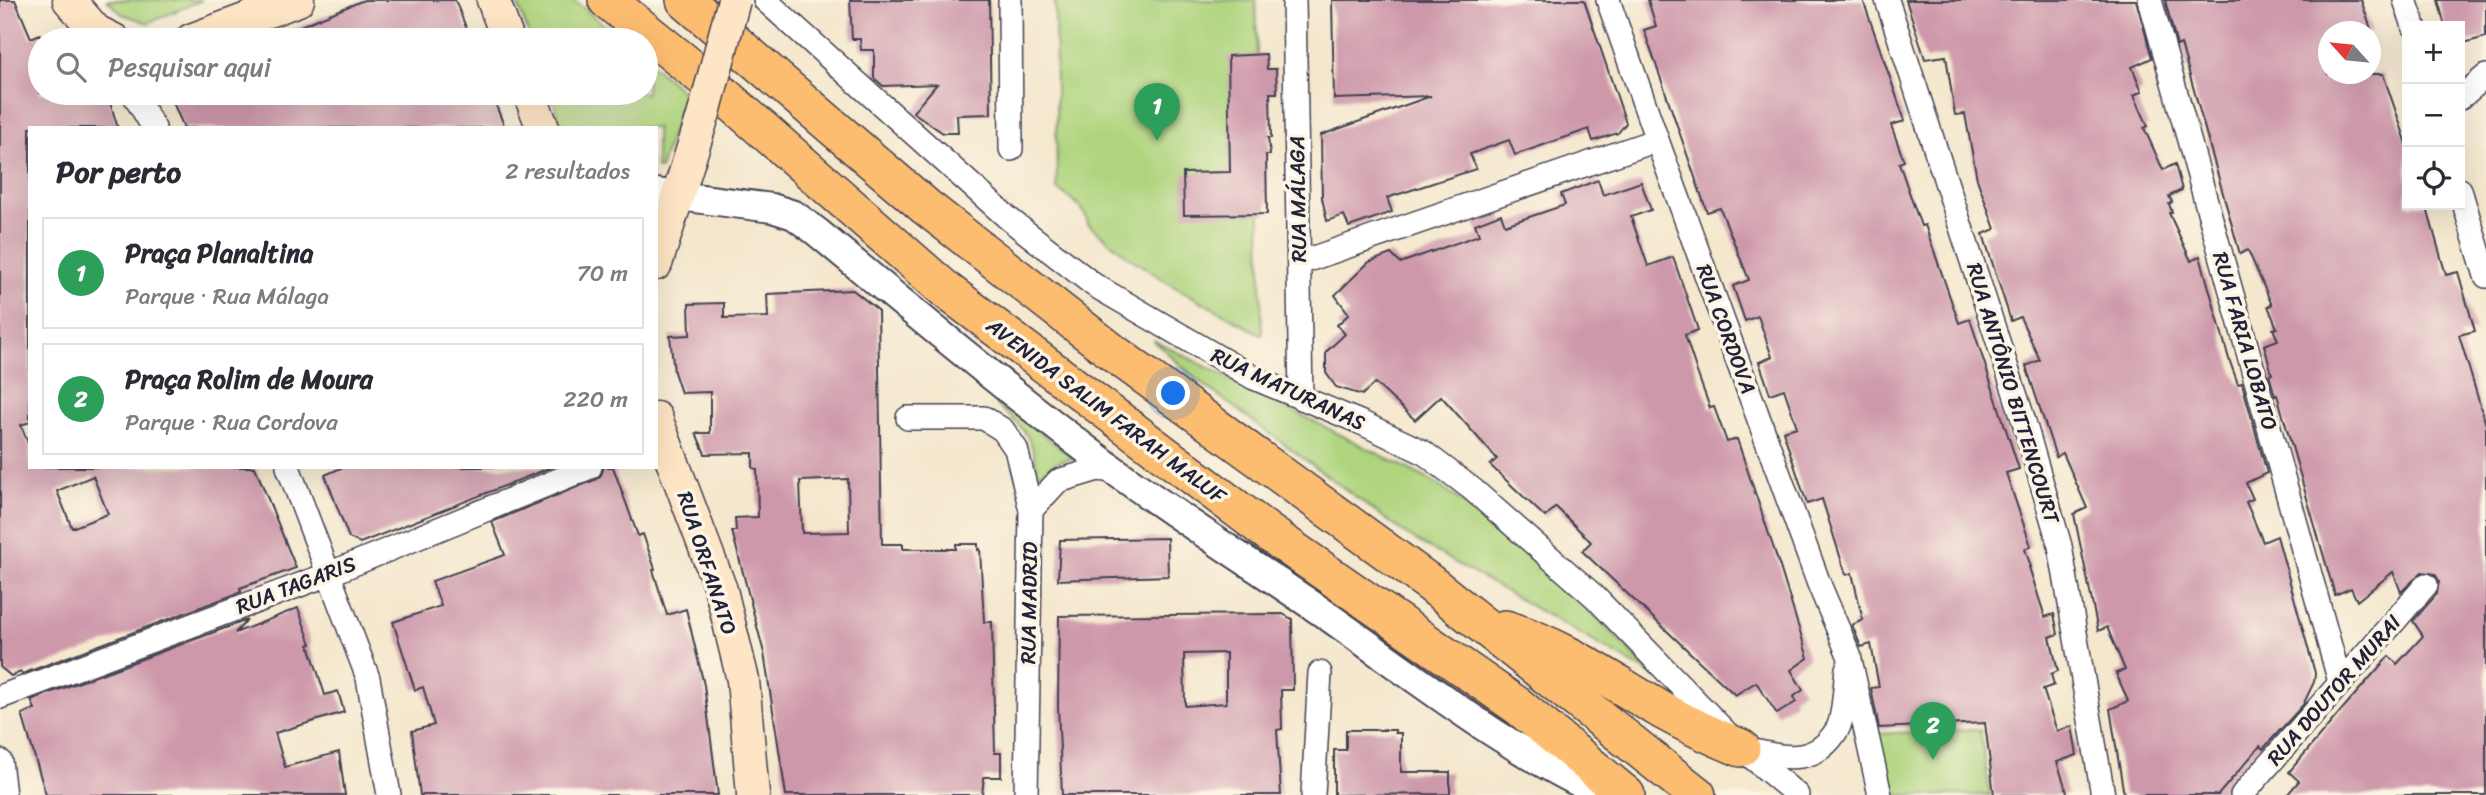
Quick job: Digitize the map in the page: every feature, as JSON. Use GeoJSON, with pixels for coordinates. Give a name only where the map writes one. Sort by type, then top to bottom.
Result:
{"type":"FeatureCollection","features":[{"type":"Feature","properties":{"kind":"highway","name":"AVENIDA SALIM FARAH MALUF"},"geometry":{"type":"LineString","coordinates":[[607,0],[642,28]]}},
{"type":"Feature","properties":{"kind":"highway"},"geometry":{"type":"LineString","coordinates":[[685,0],[926,207],[1115,354],[1431,584],[1697,795]]}},
{"type":"Feature","properties":{"kind":"highway","name":"AVENIDA SALIM FARAH MALUF"},"geometry":{"type":"LineString","coordinates":[[658,41],[947,290],[1269,533],[1518,706],[1626,795]]}},
{"type":"Feature","properties":{"kind":"highway"},"geometry":{"type":"LineString","coordinates":[[1478,621],[1524,635],[1565,652],[1662,710],[1741,748]]}},
{"type":"Feature","properties":{"kind":"main road"},"geometry":{"type":"LineString","coordinates":[[69,0],[95,28]]}},
{"type":"Feature","properties":{"kind":"main road"},"geometry":{"type":"LineString","coordinates":[[223,28],[298,0]]}},
{"type":"Feature","properties":{"kind":"main road"},"geometry":{"type":"LineString","coordinates":[[493,0],[504,28]]}},
{"type":"Feature","properties":{"kind":"main road"},"geometry":{"type":"LineString","coordinates":[[658,252],[668,194],[704,113],[734,0]]}},
{"type":"Feature","properties":{"kind":"main road"},"geometry":{"type":"LineString","coordinates":[[534,105],[542,126]]}},
{"type":"Feature","properties":{"kind":"main road","name":"RUA ORFANATO"},"geometry":{"type":"LineString","coordinates":[[659,432],[721,590],[743,680],[753,795]]}},
{"type":"Feature","properties":{"kind":"street","name":"RUA MATURANAS"},"geometry":{"type":"LineString","coordinates":[[765,0],[1009,219],[1094,285],[1254,378],[1423,452],[1472,489],[1594,596],[1741,748],[1797,795]]}},
{"type":"Feature","properties":{"kind":"street"},"geometry":{"type":"LineString","coordinates":[[1010,0],[1011,149]]}},
{"type":"Feature","properties":{"kind":"street","name":"RUA MÁLAGA"},"geometry":{"type":"LineString","coordinates":[[1294,0],[1301,398]]}},
{"type":"Feature","properties":{"kind":"street","name":"RUA CORDOVA"},"geometry":{"type":"LineString","coordinates":[[1608,0],[1819,584],[1849,655],[1880,795]]}},
{"type":"Feature","properties":{"kind":"street","name":"RUA ANTÔNIO BITTENCOURT"},"geometry":{"type":"LineString","coordinates":[[1887,0],[2022,415],[2060,546],[2103,795]]}},
{"type":"Feature","properties":{"kind":"street","name":"RUA FARIA LOBATO"},"geometry":{"type":"LineString","coordinates":[[2150,0],[2340,682]]}},
{"type":"Feature","properties":{"kind":"street"},"geometry":{"type":"LineString","coordinates":[[2406,0],[2412,21]]}},
{"type":"Feature","properties":{"kind":"street"},"geometry":{"type":"LineString","coordinates":[[2465,94],[2486,76]]}},
{"type":"Feature","properties":{"kind":"street"},"geometry":{"type":"LineString","coordinates":[[141,105],[154,126]]}},
{"type":"Feature","properties":{"kind":"street"},"geometry":{"type":"LineString","coordinates":[[154,105],[154,126]]}},
{"type":"Feature","properties":{"kind":"street"},"geometry":{"type":"LineString","coordinates":[[1299,263],[1657,140]]}},
{"type":"Feature","properties":{"kind":"street"},"geometry":{"type":"LineString","coordinates":[[668,194],[772,208],[794,215],[1115,471]]}},
{"type":"Feature","properties":{"kind":"street"},"geometry":{"type":"LineString","coordinates":[[2465,207],[2486,276]]}},
{"type":"Feature","properties":{"kind":"street"},"geometry":{"type":"LineString","coordinates":[[908,418],[984,418],[1003,430],[1017,449],[1031,510]]}},
{"type":"Feature","properties":{"kind":"street"},"geometry":{"type":"LineString","coordinates":[[289,469],[368,678],[389,795]]}},
{"type":"Feature","properties":{"kind":"street","name":"RUA TAGARIS"},"geometry":{"type":"LineString","coordinates":[[0,697],[330,574],[585,469]]}},
{"type":"Feature","properties":{"kind":"street"},"geometry":{"type":"LineString","coordinates":[[1031,510],[1058,481],[1098,469],[1115,471]]}},
{"type":"Feature","properties":{"kind":"street","name":"AVENIDA SALIM FARAH MALUF"},"geometry":{"type":"LineString","coordinates":[[1115,471],[1322,612],[1464,714],[1605,795]]}},
{"type":"Feature","properties":{"kind":"street","name":"RUA MADRID"},"geometry":{"type":"LineString","coordinates":[[1026,795],[1031,510]]}},
{"type":"Feature","properties":{"kind":"street","name":"RUA DOUTOR MURAI"},"geometry":{"type":"LineString","coordinates":[[2242,795],[2426,585]]}},
{"type":"Feature","properties":{"kind":"street"},"geometry":{"type":"LineString","coordinates":[[1741,748],[1801,758],[1818,751],[1839,727],[1849,655]]}},
{"type":"Feature","properties":{"kind":"street"},"geometry":{"type":"LineString","coordinates":[[1314,795],[1320,673]]}},
{"type":"Feature","properties":{"kind":"street"},"geometry":{"type":"LineString","coordinates":[[0,761],[4,795]]}},
{"type":"Feature","properties":{"kind":"green space"},"geometry":{"type":"Polygon","coordinates":[[[107,0],[202,0],[148,23],[122,14],[107,0]]]}},
{"type":"Feature","properties":{"kind":"green space"},"geometry":{"type":"Polygon","coordinates":[[[516,0],[573,0],[608,28],[526,28],[516,0]]]}},
{"type":"Feature","properties":{"kind":"green space"},"geometry":{"type":"Polygon","coordinates":[[[1055,0],[1256,0],[1262,335],[1173,286],[1130,258],[1088,224],[1081,208],[1057,189],[1055,0]]]}},
{"type":"Feature","properties":{"kind":"green space"},"geometry":{"type":"Polygon","coordinates":[[[658,70],[685,93],[660,169],[658,126],[562,126],[554,105],[658,105],[658,70]]]}},
{"type":"Feature","properties":{"kind":"green space"},"geometry":{"type":"Polygon","coordinates":[[[1153,340],[1432,481],[1478,513],[1581,601],[1654,676],[1410,537],[1196,379],[1153,340]]]}},
{"type":"Feature","properties":{"kind":"green space"},"geometry":{"type":"Polygon","coordinates":[[[999,401],[1074,458],[1060,461],[1038,476],[1031,443],[1015,421],[997,405],[999,401]]]}},
{"type":"Feature","properties":{"kind":"green space"},"geometry":{"type":"Polygon","coordinates":[[[1980,729],[1990,795],[1891,795],[1874,734],[1980,729]]]}},
{"type":"Feature","properties":{"kind":"building"},"geometry":{"type":"Polygon","coordinates":[[[0,0],[15,0],[28,31],[28,105],[111,105],[117,126],[28,126],[28,423],[21,425],[28,443],[28,469],[256,469],[296,568],[240,588],[241,592],[11,676],[0,667],[0,0]],[[93,476],[57,491],[72,528],[108,514],[93,476]]]}},
{"type":"Feature","properties":{"kind":"building"},"geometry":{"type":"Polygon","coordinates":[[[364,0],[455,0],[466,28],[295,28],[364,0]]]}},
{"type":"Feature","properties":{"kind":"building"},"geometry":{"type":"Polygon","coordinates":[[[850,0],[989,0],[991,114],[957,115],[958,133],[943,133],[913,112],[937,84],[883,86],[874,78],[874,50],[861,50],[860,39],[852,39],[850,0]]]}},
{"type":"Feature","properties":{"kind":"building"},"geometry":{"type":"Polygon","coordinates":[[[1332,0],[1584,0],[1626,123],[1618,133],[1593,141],[1589,129],[1515,155],[1509,140],[1470,154],[1476,169],[1387,198],[1392,212],[1349,227],[1344,215],[1327,221],[1322,198],[1321,135],[1431,96],[1334,99],[1332,0]]]}},
{"type":"Feature","properties":{"kind":"building"},"geometry":{"type":"Polygon","coordinates":[[[1648,0],[1863,0],[1905,121],[1891,125],[1904,161],[1899,163],[1921,226],[1925,225],[1959,323],[1970,319],[2019,469],[2006,473],[2031,546],[2025,549],[2045,617],[2054,614],[2058,634],[2050,637],[2058,671],[2051,674],[2054,685],[2043,689],[2057,731],[2072,726],[2077,755],[2057,762],[2068,795],[1994,795],[1985,723],[1879,728],[1871,688],[1879,687],[1871,644],[1861,647],[1852,625],[1863,620],[1852,573],[1846,575],[1822,499],[1807,504],[1783,431],[1797,427],[1784,389],[1770,394],[1759,362],[1772,357],[1758,316],[1745,321],[1733,286],[1749,280],[1720,208],[1707,212],[1644,30],[1656,26],[1648,0]]]}},
{"type":"Feature","properties":{"kind":"building"},"geometry":{"type":"Polygon","coordinates":[[[1906,0],[2136,0],[2152,58],[2132,67],[2142,91],[2134,95],[2148,126],[2144,128],[2163,170],[2175,164],[2182,190],[2169,196],[2172,212],[2169,213],[2191,261],[2200,256],[2229,359],[2238,384],[2242,383],[2267,473],[2246,483],[2253,499],[2246,502],[2263,542],[2277,536],[2315,673],[2314,682],[2303,705],[2263,749],[2260,746],[2218,795],[2124,795],[2110,709],[2128,701],[2116,673],[2125,670],[2107,627],[2098,631],[2074,514],[2087,508],[2063,453],[2056,457],[2026,366],[2040,360],[2020,317],[2011,321],[1983,234],[1995,229],[1977,179],[1965,114],[1955,115],[1946,56],[1925,59],[1906,0]]]}},
{"type":"Feature","properties":{"kind":"building"},"geometry":{"type":"Polygon","coordinates":[[[2165,0],[2361,0],[2368,21],[2318,21],[2318,84],[2381,84],[2383,74],[2402,129],[2402,210],[2427,210],[2446,275],[2458,272],[2475,331],[2459,335],[2486,425],[2486,795],[2287,795],[2299,781],[2289,772],[2345,706],[2389,656],[2397,664],[2423,636],[2413,621],[2437,594],[2439,581],[2435,574],[2422,572],[2401,592],[2393,572],[2357,601],[2351,588],[2335,595],[2269,375],[2272,374],[2264,345],[2278,340],[2273,329],[2277,328],[2268,306],[2272,305],[2248,250],[2240,254],[2181,44],[2177,46],[2165,0]]]}},
{"type":"Feature","properties":{"kind":"building"},"geometry":{"type":"Polygon","coordinates":[[[2438,0],[2486,0],[2486,37],[2465,43],[2465,21],[2444,21],[2438,0]]]}},
{"type":"Feature","properties":{"kind":"building"},"geometry":{"type":"Polygon","coordinates":[[[1266,54],[1267,69],[1276,69],[1277,93],[1270,93],[1270,155],[1266,155],[1267,214],[1184,215],[1183,173],[1230,172],[1228,56],[1266,54]]]}},
{"type":"Feature","properties":{"kind":"building"},"geometry":{"type":"Polygon","coordinates":[[[174,105],[496,105],[504,126],[183,126],[174,105]]]}},
{"type":"Feature","properties":{"kind":"building"},"geometry":{"type":"Polygon","coordinates":[[[1598,180],[1603,195],[1641,182],[1651,210],[1631,217],[1648,266],[1673,257],[1698,330],[1685,335],[1697,372],[1710,408],[1714,407],[1727,442],[1737,439],[1780,567],[1808,658],[1791,670],[1803,690],[1793,697],[1796,702],[1777,714],[1756,682],[1735,695],[1582,551],[1591,542],[1556,507],[1545,517],[1490,465],[1497,459],[1441,396],[1415,420],[1375,383],[1362,395],[1336,387],[1326,373],[1326,352],[1345,334],[1337,325],[1349,314],[1335,295],[1369,262],[1391,254],[1400,263],[1479,235],[1475,224],[1501,214],[1505,225],[1565,205],[1561,194],[1598,180]]]}},
{"type":"Feature","properties":{"kind":"building"},"geometry":{"type":"Polygon","coordinates":[[[853,290],[878,310],[882,544],[903,544],[903,549],[956,549],[956,544],[978,544],[978,550],[980,549],[984,622],[992,622],[995,753],[1001,753],[1001,777],[984,777],[982,795],[786,795],[764,653],[732,531],[736,531],[735,518],[758,517],[757,469],[753,468],[753,453],[705,454],[696,433],[710,433],[710,392],[681,393],[674,372],[670,336],[690,335],[689,304],[724,303],[724,318],[768,317],[767,294],[853,290]],[[848,479],[800,481],[802,533],[849,532],[848,479]]]}},
{"type":"Feature","properties":{"kind":"building"},"geometry":{"type":"Polygon","coordinates":[[[338,469],[547,469],[360,543],[349,538],[325,475],[338,469]]]}},
{"type":"Feature","properties":{"kind":"building"},"geometry":{"type":"Polygon","coordinates":[[[603,469],[614,469],[638,536],[643,534],[667,615],[686,609],[704,685],[718,795],[420,795],[412,731],[434,725],[423,687],[415,690],[393,622],[441,606],[432,581],[505,555],[492,522],[595,480],[603,469]]]}},
{"type":"Feature","properties":{"kind":"building"},"geometry":{"type":"Polygon","coordinates":[[[1167,538],[1168,576],[1058,580],[1060,540],[1167,538]]]}},
{"type":"Feature","properties":{"kind":"building"},"geometry":{"type":"Polygon","coordinates":[[[298,608],[325,695],[338,691],[344,712],[275,733],[285,767],[339,752],[345,795],[46,795],[22,714],[35,709],[31,700],[247,620],[235,633],[298,608]]]}},
{"type":"Feature","properties":{"kind":"building"},"geometry":{"type":"Polygon","coordinates":[[[1283,614],[1292,619],[1293,690],[1281,690],[1282,729],[1277,730],[1281,795],[1062,795],[1058,706],[1059,616],[1283,614]],[[1226,653],[1184,654],[1185,706],[1226,703],[1226,653]]]}},
{"type":"Feature","properties":{"kind":"building"},"geometry":{"type":"Polygon","coordinates":[[[1346,730],[1395,730],[1395,733],[1401,733],[1401,772],[1450,772],[1450,794],[1334,795],[1334,750],[1346,750],[1346,730]]]}},
{"type":"Feature","properties":{"kind":"place","name":"Praça Planaltina"},"geometry":{"type":"Point","coordinates":[1157,141]}},
{"type":"Feature","properties":{"kind":"place","name":"Praça Rolim de Moura"},"geometry":{"type":"Point","coordinates":[1933,760]}}]}
